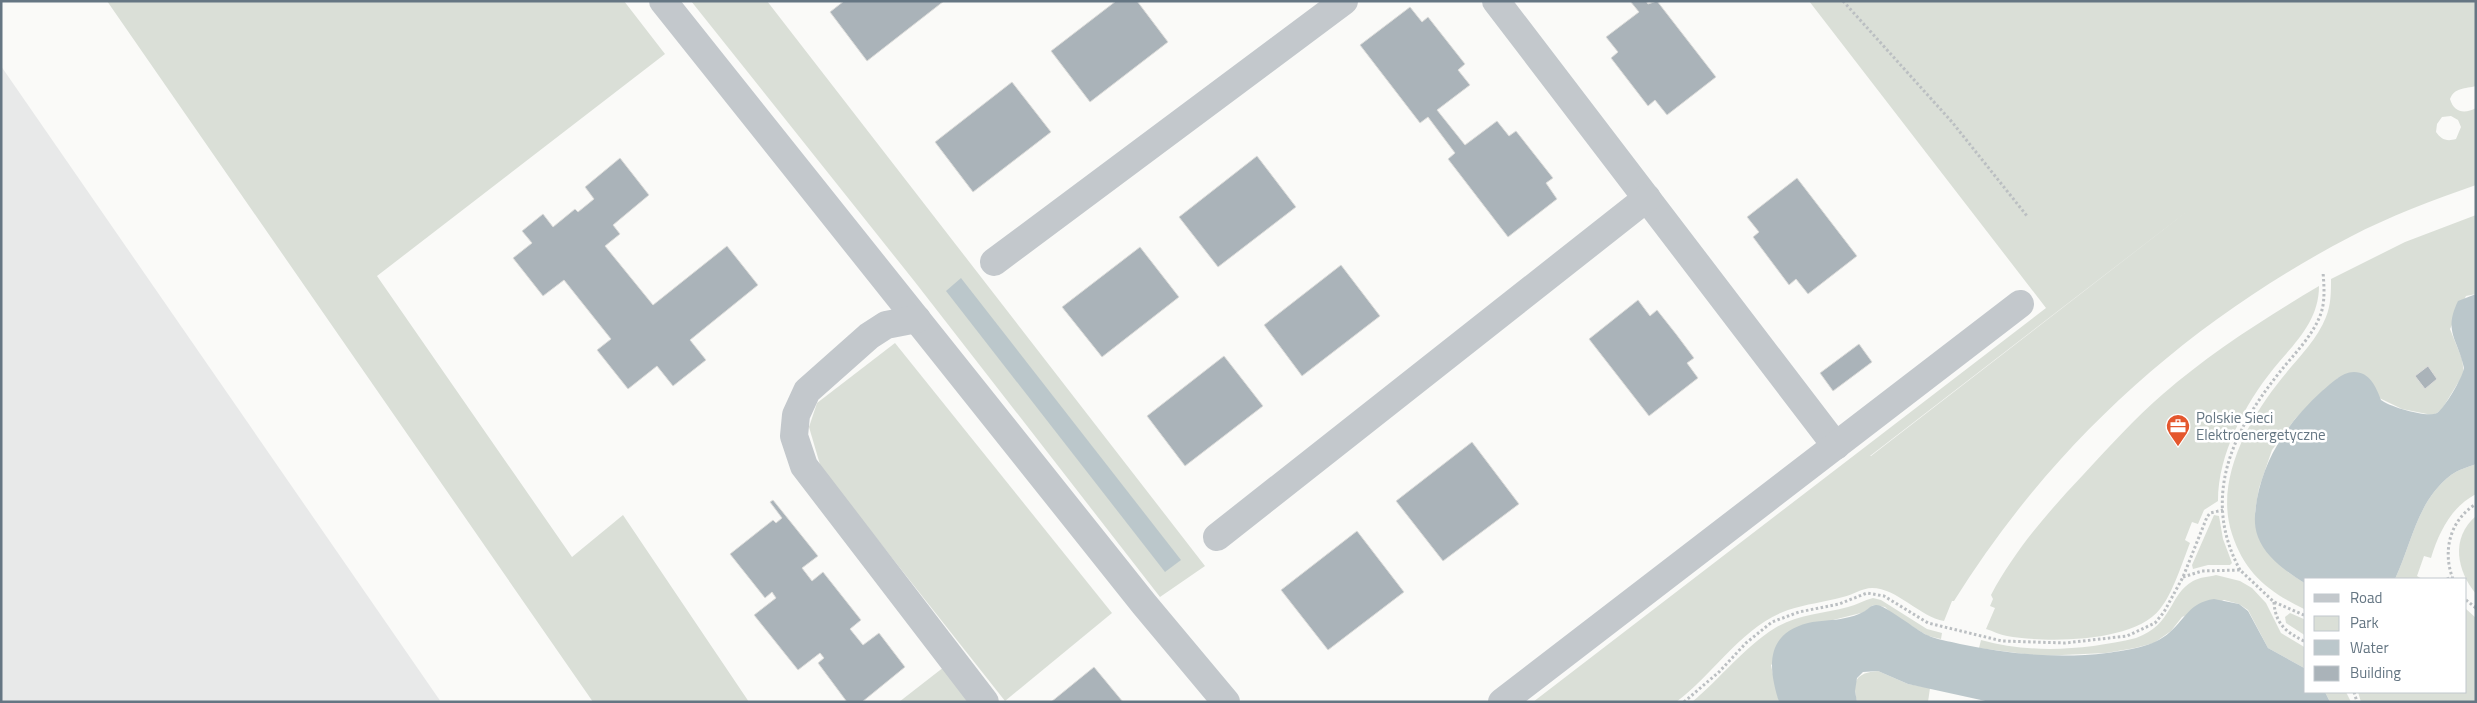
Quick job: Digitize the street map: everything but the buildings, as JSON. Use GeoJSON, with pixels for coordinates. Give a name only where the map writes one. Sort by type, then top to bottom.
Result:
{"type":"FeatureCollection","features":[{"type":"Feature","properties":{"kind":"lane"},"geometry":{"type":"LineString","coordinates":[[663,1],[1144,604],[1226,702]]}},
{"type":"Feature","properties":{"kind":"lane"},"geometry":{"type":"LineString","coordinates":[[994,262],[1344,1]]}},
{"type":"Feature","properties":{"kind":"lane"},"geometry":{"type":"LineString","coordinates":[[1496,1],[1836,446]]}},
{"type":"Feature","properties":{"kind":"lane"},"geometry":{"type":"LineString","coordinates":[[1217,537],[1647,198]]}},
{"type":"Feature","properties":{"kind":"lane"},"geometry":{"type":"LineString","coordinates":[[1502,702],[2020,304]]}},
{"type":"Feature","properties":{"kind":"lane"},"geometry":{"type":"LineString","coordinates":[[917,319],[886,325],[869,336],[807,391],[796,415],[794,436],[804,466],[985,702]]}},
{"type":"Feature","properties":{"kind":"path"},"geometry":{"type":"LineString","coordinates":[[1842,1],[1952,122],[2027,216]]}},
{"type":"Feature","properties":{"kind":"path"},"geometry":{"type":"LineString","coordinates":[[2304,615],[2274,602],[2240,570],[2232,554],[2226,534],[2222,497],[2226,471],[2244,423],[2272,382],[2318,322],[2324,298],[2323,272]]}},
{"type":"Feature","properties":{"kind":"path"},"geometry":{"type":"LineString","coordinates":[[2452,578],[2449,545],[2454,524],[2465,511],[2476,504]]}},
{"type":"Feature","properties":{"kind":"path"},"geometry":{"type":"LineString","coordinates":[[1684,702],[1719,672],[1746,643],[1772,622],[1799,612],[1838,604],[1867,593],[1876,593],[1884,596],[1920,620],[1944,628],[2002,641],[2065,643],[2127,636],[2155,623],[2164,612],[2183,577],[2207,517],[2210,513],[2223,510]]}},
{"type":"Feature","properties":{"kind":"path"},"geometry":{"type":"LineString","coordinates":[[2183,577],[2202,571],[2240,570]]}},
{"type":"Feature","properties":{"kind":"path"},"geometry":{"type":"LineString","coordinates":[[2274,602],[2274,610],[2280,625],[2285,631],[2304,641]]}},
{"type":"Feature","properties":{"kind":"shaded area"},"geometry":{"type":"Polygon","coordinates":[[[1,66],[441,702],[1,702],[1,66]]]}},
{"type":"Feature","properties":{"kind":"green space"},"geometry":{"type":"Polygon","coordinates":[[[107,1],[624,1],[665,54],[377,276],[572,557],[623,515],[749,702],[593,702],[107,1]]]}},
{"type":"Feature","properties":{"kind":"green space"},"geometry":{"type":"Polygon","coordinates":[[[691,1],[767,1],[1205,566],[1160,597],[915,282],[691,1]]]}},
{"type":"Feature","properties":{"kind":"green space"},"geometry":{"type":"Polygon","coordinates":[[[1809,1],[2476,1],[2476,86],[2458,90],[2450,99],[2457,110],[2468,111],[2476,108],[2476,185],[2412,209],[2350,237],[2290,271],[2233,308],[2179,348],[2127,392],[2079,440],[2034,490],[1992,544],[1954,601],[1952,601],[1944,621],[1926,614],[1899,597],[1881,589],[1868,588],[1847,596],[1788,610],[1772,617],[1742,639],[1690,691],[1676,702],[1533,702],[2046,308],[1809,1]],[[2451,116],[2442,117],[2437,124],[2436,132],[2447,140],[2456,139],[2461,127],[2458,120],[2451,116]],[[2198,203],[1870,456],[1871,456],[2198,203]]]}},
{"type":"Feature","properties":{"kind":"green space"},"geometry":{"type":"Polygon","coordinates":[[[2476,215],[2476,294],[2466,296],[2450,329],[2462,359],[2464,373],[2442,409],[2432,415],[2402,409],[2338,378],[2295,419],[2272,450],[2259,488],[2255,512],[2288,572],[2304,583],[2304,609],[2270,589],[2260,580],[2251,571],[2237,548],[2228,513],[2231,472],[2247,431],[2258,412],[2322,325],[2329,308],[2331,279],[2405,242],[2476,215]]]}},
{"type":"Feature","properties":{"kind":"green space"},"geometry":{"type":"Polygon","coordinates":[[[2319,286],[2318,299],[2310,321],[2263,382],[2235,430],[2223,465],[2218,501],[2204,510],[2198,524],[2192,522],[2185,540],[2190,543],[2173,586],[2160,609],[2148,620],[2130,629],[2088,638],[2043,640],[2004,635],[1986,629],[1995,608],[1990,606],[1993,599],[1991,595],[2021,547],[2045,517],[2122,433],[2163,394],[2200,364],[2258,323],[2319,286]]]}},
{"type":"Feature","properties":{"kind":"green space"},"geometry":{"type":"Polygon","coordinates":[[[895,343],[1112,613],[1005,701],[821,468],[809,427],[817,403],[895,343]]]}},
{"type":"Feature","properties":{"kind":"green space"},"geometry":{"type":"Polygon","coordinates":[[[2476,464],[2476,494],[2467,499],[2447,521],[2431,558],[2424,556],[2417,576],[2420,578],[2395,578],[2417,523],[2430,497],[2451,475],[2476,464]]]}},
{"type":"Feature","properties":{"kind":"green space"},"geometry":{"type":"Polygon","coordinates":[[[2214,515],[2219,516],[2223,539],[2232,563],[2230,565],[2208,565],[2193,569],[2192,565],[2214,515]]]}},
{"type":"Feature","properties":{"kind":"green space"},"geometry":{"type":"Polygon","coordinates":[[[2476,516],[2476,594],[2464,575],[2459,555],[2462,534],[2476,516]]]}},
{"type":"Feature","properties":{"kind":"green space"},"geometry":{"type":"Polygon","coordinates":[[[2216,575],[2240,581],[2252,588],[2266,603],[2281,633],[2304,647],[2304,668],[2268,648],[2248,610],[2239,604],[2224,600],[2182,617],[2171,631],[2154,643],[2135,648],[2106,653],[2040,656],[1979,648],[1981,640],[2019,647],[2058,649],[2078,648],[2136,638],[2148,632],[2164,618],[2185,587],[2193,581],[2216,575]]]}},
{"type":"Feature","properties":{"kind":"green space"},"geometry":{"type":"Polygon","coordinates":[[[1873,598],[1881,600],[1927,629],[1942,633],[1941,639],[1928,636],[1893,615],[1885,607],[1873,605],[1865,612],[1829,621],[1771,665],[1779,702],[1692,702],[1742,654],[1775,628],[1793,620],[1851,606],[1873,598]]]}},
{"type":"Feature","properties":{"kind":"green space"},"geometry":{"type":"Polygon","coordinates":[[[2467,610],[2476,618],[2476,702],[2361,702],[2358,693],[2467,693],[2467,610]]]}},
{"type":"Feature","properties":{"kind":"green space"},"geometry":{"type":"Polygon","coordinates":[[[2290,613],[2304,619],[2304,635],[2286,623],[2285,617],[2290,613]]]}},
{"type":"Feature","properties":{"kind":"green space"},"geometry":{"type":"Polygon","coordinates":[[[944,667],[972,702],[899,702],[944,667]]]}},
{"type":"Feature","properties":{"kind":"green space"},"geometry":{"type":"Polygon","coordinates":[[[1878,671],[1908,684],[1930,688],[1928,702],[1857,702],[1855,688],[1857,679],[1865,674],[1878,671]]]}},
{"type":"Feature","properties":{"kind":"green space"},"geometry":{"type":"Polygon","coordinates":[[[2326,693],[2346,693],[2351,702],[2330,702],[2326,693]]]}},
{"type":"Feature","properties":{"kind":"water"},"geometry":{"type":"Polygon","coordinates":[[[961,278],[1181,560],[1165,572],[946,291],[961,278]]]}},
{"type":"Feature","properties":{"kind":"water"},"geometry":{"type":"Polygon","coordinates":[[[2476,294],[2476,464],[2451,475],[2430,497],[2417,523],[2395,578],[2304,578],[2304,583],[2266,552],[2255,527],[2257,499],[2272,454],[2289,427],[2310,402],[2336,379],[2349,373],[2360,373],[2368,377],[2372,381],[2381,400],[2386,403],[2417,413],[2437,413],[2453,392],[2464,368],[2452,328],[2452,320],[2458,301],[2476,294]]]}},
{"type":"Feature","properties":{"kind":"water"},"geometry":{"type":"Polygon","coordinates":[[[2214,599],[2239,604],[2248,611],[2268,648],[2304,668],[2304,693],[2326,693],[2330,702],[1990,702],[1908,684],[1878,671],[1863,672],[1857,678],[1855,691],[1857,702],[1779,702],[1775,689],[1772,665],[1773,654],[1777,644],[1784,635],[1794,628],[1808,623],[1854,616],[1874,605],[1886,609],[1931,637],[1978,648],[2015,653],[2070,656],[2107,653],[2149,644],[2164,637],[2189,611],[2206,601],[2214,599]]]}},
{"type":"Feature","properties":{"kind":"place","name":"Polskie Sieci Elektroenergetyczne"},"geometry":{"type":"Point","coordinates":[2178,447]}}]}
